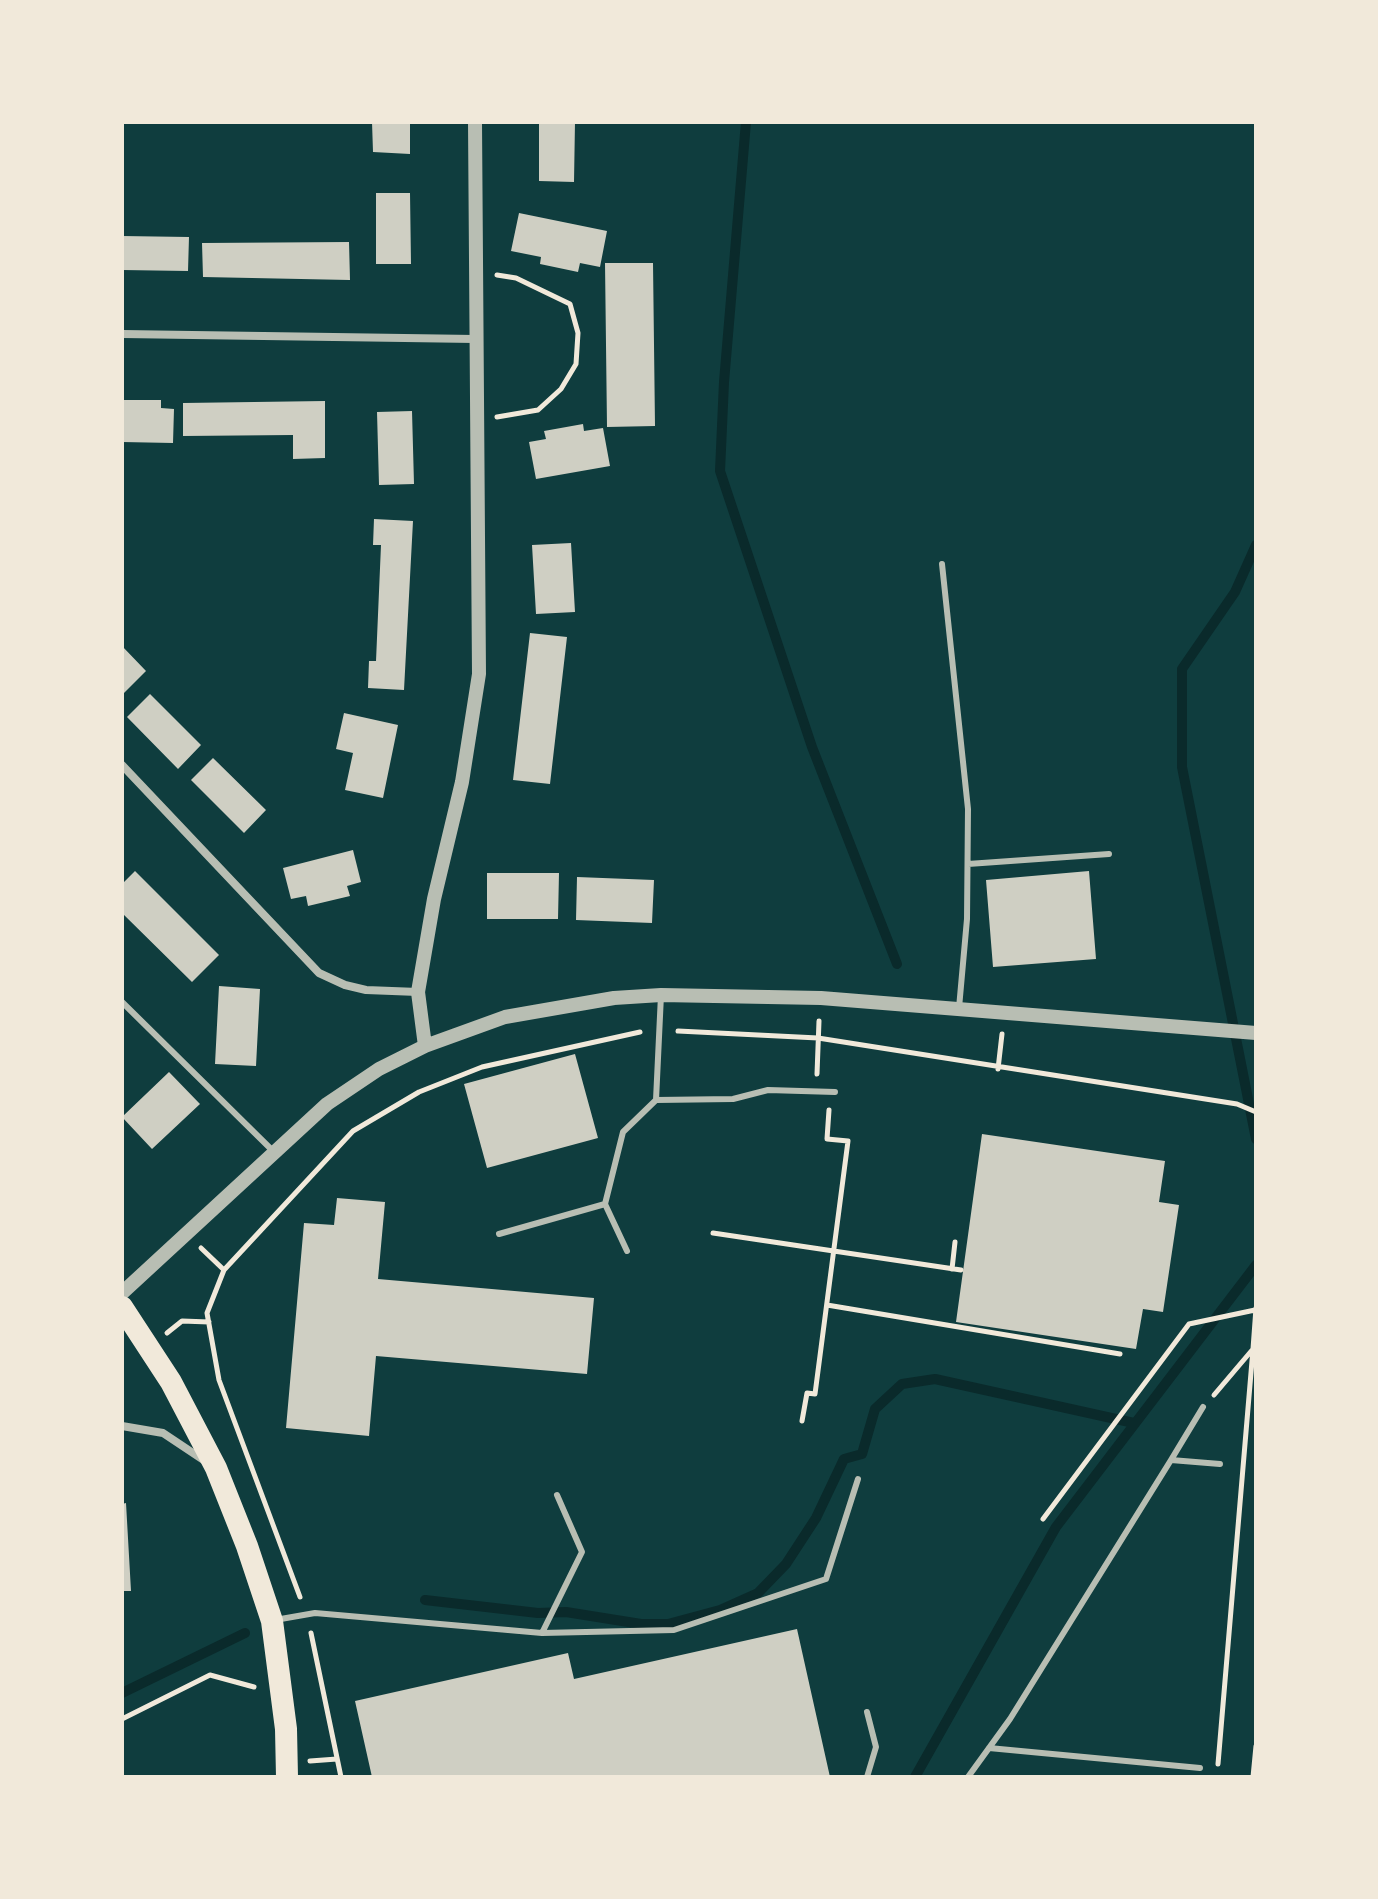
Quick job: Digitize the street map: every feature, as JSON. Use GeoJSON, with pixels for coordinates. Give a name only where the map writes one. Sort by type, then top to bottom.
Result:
{"type":"FeatureCollection","features":[{"type":"Feature","properties":{"kind":"highway"},"geometry":{"type":"LineString","coordinates":[[122,1307],[171,1382],[216,1468],[272,1621],[287,1777]]}},
{"type":"Feature","properties":{"kind":"street"},"geometry":{"type":"LineString","coordinates":[[425,1046],[418,992],[434,899],[462,782],[479,674],[475,122]]}},
{"type":"Feature","properties":{"kind":"street"},"geometry":{"type":"LineString","coordinates":[[122,334],[475,339]]}},
{"type":"Feature","properties":{"kind":"street"},"geometry":{"type":"LineString","coordinates":[[122,765],[319,973],[345,985],[366,990],[418,992]]}},
{"type":"Feature","properties":{"kind":"street"},"geometry":{"type":"LineString","coordinates":[[122,1293],[327,1104],[379,1069],[425,1046],[505,1017],[614,998],[661,995],[821,998],[1256,1033]]}},
{"type":"Feature","properties":{"kind":"street"},"geometry":{"type":"LineString","coordinates":[[122,1426],[163,1433],[216,1468]]}},
{"type":"Feature","properties":{"kind":"lane"},"geometry":{"type":"LineString","coordinates":[[942,564],[968,809],[968,864],[959,1008]]}},
{"type":"Feature","properties":{"kind":"lane"},"geometry":{"type":"LineString","coordinates":[[968,864],[1109,854]]}},
{"type":"Feature","properties":{"kind":"lane"},"geometry":{"type":"LineString","coordinates":[[656,1100],[661,995]]}},
{"type":"Feature","properties":{"kind":"lane"},"geometry":{"type":"LineString","coordinates":[[122,1002],[273,1151]]}},
{"type":"Feature","properties":{"kind":"lane"},"geometry":{"type":"LineString","coordinates":[[627,1251],[605,1204],[623,1132],[656,1100],[733,1099],[768,1090],[835,1092]]}},
{"type":"Feature","properties":{"kind":"lane"},"geometry":{"type":"LineString","coordinates":[[499,1234],[605,1204]]}},
{"type":"Feature","properties":{"kind":"lane"},"geometry":{"type":"LineString","coordinates":[[968,1777],[1203,1407]]}},
{"type":"Feature","properties":{"kind":"lane"},"geometry":{"type":"LineString","coordinates":[[1171,1460],[1220,1464]]}},
{"type":"Feature","properties":{"kind":"lane"},"geometry":{"type":"LineString","coordinates":[[272,1621],[307,1615],[542,1633],[674,1630],[826,1579],[858,1479]]}},
{"type":"Feature","properties":{"kind":"lane"},"geometry":{"type":"LineString","coordinates":[[542,1633],[582,1552],[557,1495]]}},
{"type":"Feature","properties":{"kind":"lane"},"geometry":{"type":"LineString","coordinates":[[867,1712],[876,1747],[867,1777]]}},
{"type":"Feature","properties":{"kind":"lane"},"geometry":{"type":"LineString","coordinates":[[989,1748],[1200,1768]]}},
{"type":"Feature","properties":{"kind":"path"},"geometry":{"type":"LineString","coordinates":[[476,273],[516,278],[570,304],[578,333],[576,364],[561,389],[538,410],[476,421]]}},
{"type":"Feature","properties":{"kind":"path"},"geometry":{"type":"LineString","coordinates":[[802,1421],[807,1393],[815,1394],[848,1141],[827,1139],[831,1115],[820,1092],[815,1064],[821,998]]}},
{"type":"Feature","properties":{"kind":"path"},"geometry":{"type":"LineString","coordinates":[[998,1069],[1005,1012]]}},
{"type":"Feature","properties":{"kind":"path"},"geometry":{"type":"LineString","coordinates":[[341,1777],[307,1615],[219,1380],[207,1313],[224,1270],[353,1131],[419,1092],[482,1067],[659,1031],[818,1038],[998,1069],[1237,1104],[1256,1112]]}},
{"type":"Feature","properties":{"kind":"path"},"geometry":{"type":"LineString","coordinates":[[713,1233],[961,1270]]}},
{"type":"Feature","properties":{"kind":"path"},"geometry":{"type":"LineString","coordinates":[[952,1269],[955,1242]]}},
{"type":"Feature","properties":{"kind":"path"},"geometry":{"type":"LineString","coordinates":[[827,1305],[1120,1354]]}},
{"type":"Feature","properties":{"kind":"path"},"geometry":{"type":"LineString","coordinates":[[1043,1519],[1189,1324],[1256,1308],[1217,1777]]}},
{"type":"Feature","properties":{"kind":"path"},"geometry":{"type":"LineString","coordinates":[[148,1347],[182,1321],[209,1322]]}},
{"type":"Feature","properties":{"kind":"path"},"geometry":{"type":"LineString","coordinates":[[1203,1407],[1253,1349]]}},
{"type":"Feature","properties":{"kind":"path"},"geometry":{"type":"LineString","coordinates":[[122,1719],[210,1675],[281,1696]]}},
{"type":"Feature","properties":{"kind":"path"},"geometry":{"type":"LineString","coordinates":[[1253,1777],[1256,1746]]}},
{"type":"Feature","properties":{"kind":"building"},"geometry":{"type":"Polygon","coordinates":[[[372,122],[410,122],[410,154],[373,152],[372,122]]]}},
{"type":"Feature","properties":{"kind":"building"},"geometry":{"type":"Polygon","coordinates":[[[539,122],[575,122],[574,182],[539,181],[539,122]]]}},
{"type":"Feature","properties":{"kind":"building"},"geometry":{"type":"Polygon","coordinates":[[[376,193],[410,193],[411,264],[376,264],[376,193]]]}},
{"type":"Feature","properties":{"kind":"building"},"geometry":{"type":"Polygon","coordinates":[[[519,213],[607,231],[600,267],[580,263],[578,272],[540,264],[541,257],[511,251],[519,213]]]}},
{"type":"Feature","properties":{"kind":"building"},"geometry":{"type":"Polygon","coordinates":[[[122,236],[189,237],[188,271],[122,270],[122,236]]]}},
{"type":"Feature","properties":{"kind":"building"},"geometry":{"type":"Polygon","coordinates":[[[349,242],[350,280],[203,277],[202,243],[349,242]]]}},
{"type":"Feature","properties":{"kind":"building"},"geometry":{"type":"Polygon","coordinates":[[[605,263],[653,263],[655,426],[607,427],[605,263]]]}},
{"type":"Feature","properties":{"kind":"building"},"geometry":{"type":"Polygon","coordinates":[[[122,400],[161,400],[161,408],[174,409],[173,443],[122,442],[122,400]]]}},
{"type":"Feature","properties":{"kind":"building"},"geometry":{"type":"Polygon","coordinates":[[[325,401],[325,458],[293,459],[293,435],[183,436],[183,403],[325,401]]]}},
{"type":"Feature","properties":{"kind":"building"},"geometry":{"type":"Polygon","coordinates":[[[412,411],[414,484],[379,485],[377,412],[412,411]]]}},
{"type":"Feature","properties":{"kind":"building"},"geometry":{"type":"Polygon","coordinates":[[[583,424],[584,431],[603,428],[610,466],[536,479],[529,442],[546,439],[544,431],[583,424]]]}},
{"type":"Feature","properties":{"kind":"building"},"geometry":{"type":"Polygon","coordinates":[[[374,519],[413,521],[404,690],[368,688],[369,661],[376,661],[381,545],[373,545],[374,519]]]}},
{"type":"Feature","properties":{"kind":"building"},"geometry":{"type":"Polygon","coordinates":[[[571,543],[575,612],[536,614],[532,545],[571,543]]]}},
{"type":"Feature","properties":{"kind":"building"},"geometry":{"type":"Polygon","coordinates":[[[530,633],[567,637],[550,784],[513,780],[530,633]]]}},
{"type":"Feature","properties":{"kind":"building"},"geometry":{"type":"Polygon","coordinates":[[[122,646],[146,671],[124,693],[122,691],[122,646]]]}},
{"type":"Feature","properties":{"kind":"building"},"geometry":{"type":"Polygon","coordinates":[[[150,694],[201,745],[178,769],[127,717],[150,694]]]}},
{"type":"Feature","properties":{"kind":"building"},"geometry":{"type":"Polygon","coordinates":[[[344,713],[398,725],[383,798],[345,790],[353,753],[336,749],[344,713]]]}},
{"type":"Feature","properties":{"kind":"building"},"geometry":{"type":"Polygon","coordinates":[[[213,758],[266,810],[244,833],[191,780],[213,758]]]}},
{"type":"Feature","properties":{"kind":"building"},"geometry":{"type":"Polygon","coordinates":[[[353,850],[361,882],[347,886],[350,896],[308,906],[306,896],[291,899],[283,868],[353,850]]]}},
{"type":"Feature","properties":{"kind":"building"},"geometry":{"type":"Polygon","coordinates":[[[135,871],[219,955],[192,982],[122,913],[122,884],[135,871]]]}},
{"type":"Feature","properties":{"kind":"building"},"geometry":{"type":"Polygon","coordinates":[[[1089,871],[1096,959],[993,967],[986,880],[1089,871]]]}},
{"type":"Feature","properties":{"kind":"building"},"geometry":{"type":"Polygon","coordinates":[[[487,873],[559,873],[558,919],[487,919],[487,873]]]}},
{"type":"Feature","properties":{"kind":"building"},"geometry":{"type":"Polygon","coordinates":[[[577,877],[654,880],[652,923],[576,920],[577,877]]]}},
{"type":"Feature","properties":{"kind":"building"},"geometry":{"type":"Polygon","coordinates":[[[219,986],[260,989],[256,1066],[215,1064],[219,986]]]}},
{"type":"Feature","properties":{"kind":"building"},"geometry":{"type":"Polygon","coordinates":[[[575,1054],[598,1138],[487,1168],[464,1084],[575,1054]]]}},
{"type":"Feature","properties":{"kind":"building"},"geometry":{"type":"Polygon","coordinates":[[[169,1072],[200,1104],[152,1149],[122,1117],[169,1072]]]}},
{"type":"Feature","properties":{"kind":"building"},"geometry":{"type":"Polygon","coordinates":[[[982,1134],[1165,1161],[1159,1202],[1179,1205],[1163,1312],[1143,1309],[1136,1349],[956,1322],[982,1134]]]}},
{"type":"Feature","properties":{"kind":"building"},"geometry":{"type":"Polygon","coordinates":[[[337,1198],[385,1202],[378,1279],[594,1298],[587,1374],[376,1356],[369,1436],[286,1428],[304,1223],[334,1225],[337,1198]]]}},
{"type":"Feature","properties":{"kind":"building"},"geometry":{"type":"Polygon","coordinates":[[[126,1503],[131,1591],[122,1591],[122,1504],[126,1503]]]}},
{"type":"Feature","properties":{"kind":"building"},"geometry":{"type":"Polygon","coordinates":[[[797,1629],[830,1777],[372,1777],[355,1701],[568,1653],[574,1679],[797,1629]]]}},
{"type":"Feature","properties":{"kind":"waterway"},"geometry":{"type":"LineString","coordinates":[[746,122],[724,382],[720,471],[812,747],[897,964]]}},
{"type":"Feature","properties":{"kind":"waterway"},"geometry":{"type":"LineString","coordinates":[[1256,545],[1235,592],[1182,669],[1182,767],[1256,1139]]}},
{"type":"Feature","properties":{"kind":"waterway"},"geometry":{"type":"LineString","coordinates":[[915,1777],[1056,1527],[1256,1265]]}},
{"type":"Feature","properties":{"kind":"waterway"},"geometry":{"type":"LineString","coordinates":[[425,1600],[538,1613],[566,1612],[641,1624],[668,1624],[720,1610],[758,1593],[786,1564],[816,1518],[844,1459],[862,1454],[875,1409],[902,1384],[935,1379],[1134,1423]]}},
{"type":"Feature","properties":{"kind":"waterway"},"geometry":{"type":"LineString","coordinates":[[122,1693],[245,1633]]}}]}
